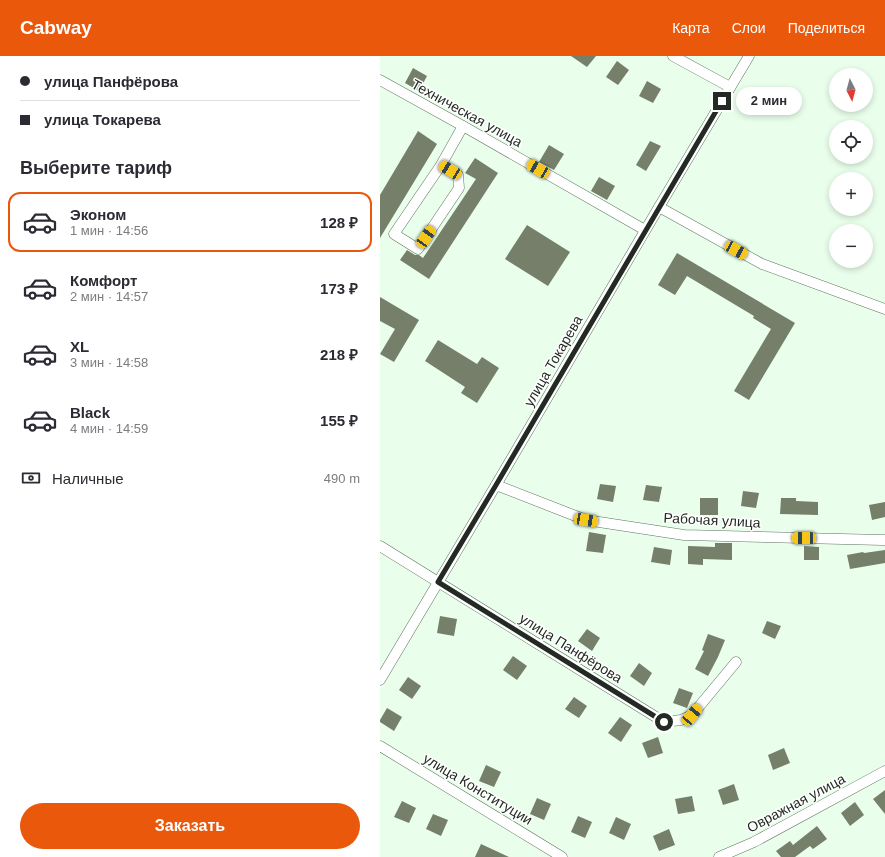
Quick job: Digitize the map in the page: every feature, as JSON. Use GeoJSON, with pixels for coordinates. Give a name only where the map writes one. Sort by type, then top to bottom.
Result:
{"type":"FeatureCollection","features":[{"type":"Feature","properties":{"kind":"street"},"geometry":{"type":"LineString","coordinates":[[673,56],[730,87]]}},
{"type":"Feature","properties":{"kind":"street","name":"улица Токарева"},"geometry":{"type":"LineString","coordinates":[[380,680],[749,56]]}},
{"type":"Feature","properties":{"kind":"street","name":"Техническая улица"},"geometry":{"type":"LineString","coordinates":[[380,80],[645,230]]}},
{"type":"Feature","properties":{"kind":"street"},"geometry":{"type":"LineString","coordinates":[[441,165],[458,175],[459,188],[418,249],[394,234],[441,165],[462,126]]}},
{"type":"Feature","properties":{"kind":"street"},"geometry":{"type":"LineString","coordinates":[[659,207],[762,264],[885,309]]}},
{"type":"Feature","properties":{"kind":"street","name":"Рабочая улица"},"geometry":{"type":"LineString","coordinates":[[496,485],[586,520],[684,535],[885,540]]}},
{"type":"Feature","properties":{"kind":"street","name":"улица Панфёрова"},"geometry":{"type":"LineString","coordinates":[[380,546],[664,722],[681,720],[692,715],[736,662]]}},
{"type":"Feature","properties":{"kind":"street","name":"улица Конституции"},"geometry":{"type":"LineString","coordinates":[[380,746],[562,857]]}},
{"type":"Feature","properties":{"kind":"street","name":"Овражная улица"},"geometry":{"type":"LineString","coordinates":[[719,857],[754,842],[885,771]]}},
{"type":"Feature","properties":{"kind":"building"},"geometry":{"type":"Polygon","coordinates":[[[571,56],[596,56],[587,67],[571,56]]]}},
{"type":"Feature","properties":{"kind":"building"},"geometry":{"type":"Polygon","coordinates":[[[617,61],[629,70],[618,85],[606,77],[617,61]]]}},
{"type":"Feature","properties":{"kind":"building"},"geometry":{"type":"Polygon","coordinates":[[[413,68],[427,76],[419,91],[405,83],[413,68]]]}},
{"type":"Feature","properties":{"kind":"building"},"geometry":{"type":"Polygon","coordinates":[[[647,81],[661,89],[653,103],[639,96],[647,81]]]}},
{"type":"Feature","properties":{"kind":"building"},"geometry":{"type":"Polygon","coordinates":[[[418,131],[437,144],[380,238],[380,195],[418,131]]]}},
{"type":"Feature","properties":{"kind":"building"},"geometry":{"type":"Polygon","coordinates":[[[650,141],[661,146],[646,171],[636,165],[650,141]]]}},
{"type":"Feature","properties":{"kind":"building"},"geometry":{"type":"Polygon","coordinates":[[[549,145],[564,154],[554,170],[539,162],[549,145]]]}},
{"type":"Feature","properties":{"kind":"building"},"geometry":{"type":"Polygon","coordinates":[[[475,158],[498,173],[429,279],[400,260],[407,250],[423,258],[476,179],[465,173],[475,158]]]}},
{"type":"Feature","properties":{"kind":"building"},"geometry":{"type":"Polygon","coordinates":[[[599,177],[615,186],[607,200],[591,191],[599,177]]]}},
{"type":"Feature","properties":{"kind":"building"},"geometry":{"type":"Polygon","coordinates":[[[527,225],[570,252],[548,286],[505,259],[527,225]]]}},
{"type":"Feature","properties":{"kind":"building"},"geometry":{"type":"Polygon","coordinates":[[[677,253],[795,323],[749,400],[734,391],[771,329],[753,318],[754,316],[687,276],[675,295],[658,285],[677,253]]]}},
{"type":"Feature","properties":{"kind":"building"},"geometry":{"type":"Polygon","coordinates":[[[380,297],[419,320],[394,362],[380,354],[395,329],[380,321],[380,297]]]}},
{"type":"Feature","properties":{"kind":"building"},"geometry":{"type":"Polygon","coordinates":[[[438,340],[477,364],[482,357],[499,368],[477,403],[461,393],[465,387],[425,361],[438,340]]]}},
{"type":"Feature","properties":{"kind":"building"},"geometry":{"type":"Polygon","coordinates":[[[600,484],[616,486],[613,502],[597,499],[600,484]]]}},
{"type":"Feature","properties":{"kind":"building"},"geometry":{"type":"Polygon","coordinates":[[[646,485],[662,487],[659,502],[643,500],[646,485]]]}},
{"type":"Feature","properties":{"kind":"building"},"geometry":{"type":"Polygon","coordinates":[[[743,491],[759,493],[756,508],[741,506],[743,491]]]}},
{"type":"Feature","properties":{"kind":"building"},"geometry":{"type":"Polygon","coordinates":[[[700,498],[718,498],[718,515],[700,515],[700,498]]]}},
{"type":"Feature","properties":{"kind":"building"},"geometry":{"type":"Polygon","coordinates":[[[781,498],[796,498],[796,501],[818,502],[818,515],[780,514],[781,498]]]}},
{"type":"Feature","properties":{"kind":"building"},"geometry":{"type":"Polygon","coordinates":[[[885,502],[885,517],[872,520],[869,505],[885,502]]]}},
{"type":"Feature","properties":{"kind":"building"},"geometry":{"type":"Polygon","coordinates":[[[589,532],[606,535],[603,553],[586,551],[589,532]]]}},
{"type":"Feature","properties":{"kind":"building"},"geometry":{"type":"Polygon","coordinates":[[[715,543],[732,543],[732,560],[703,559],[703,565],[688,564],[688,546],[715,547],[715,543]]]}},
{"type":"Feature","properties":{"kind":"building"},"geometry":{"type":"Polygon","coordinates":[[[804,546],[819,547],[819,560],[804,560],[804,546]]]}},
{"type":"Feature","properties":{"kind":"building"},"geometry":{"type":"Polygon","coordinates":[[[654,547],[672,550],[670,565],[651,562],[654,547]]]}},
{"type":"Feature","properties":{"kind":"building"},"geometry":{"type":"Polygon","coordinates":[[[885,550],[885,563],[850,569],[847,555],[885,550]]]}},
{"type":"Feature","properties":{"kind":"building"},"geometry":{"type":"Polygon","coordinates":[[[440,616],[457,619],[454,636],[437,633],[440,616]]]}},
{"type":"Feature","properties":{"kind":"building"},"geometry":{"type":"Polygon","coordinates":[[[767,621],[781,626],[775,639],[762,633],[767,621]]]}},
{"type":"Feature","properties":{"kind":"building"},"geometry":{"type":"Polygon","coordinates":[[[587,629],[600,638],[592,651],[578,641],[587,629]]]}},
{"type":"Feature","properties":{"kind":"building"},"geometry":{"type":"Polygon","coordinates":[[[708,634],[725,640],[708,676],[695,669],[704,651],[702,650],[708,634]]]}},
{"type":"Feature","properties":{"kind":"building"},"geometry":{"type":"Polygon","coordinates":[[[513,656],[527,666],[517,680],[503,670],[513,656]]]}},
{"type":"Feature","properties":{"kind":"building"},"geometry":{"type":"Polygon","coordinates":[[[639,663],[652,673],[644,686],[630,676],[639,663]]]}},
{"type":"Feature","properties":{"kind":"building"},"geometry":{"type":"Polygon","coordinates":[[[408,677],[421,686],[412,699],[399,690],[408,677]]]}},
{"type":"Feature","properties":{"kind":"building"},"geometry":{"type":"Polygon","coordinates":[[[679,688],[693,693],[687,708],[673,703],[679,688]]]}},
{"type":"Feature","properties":{"kind":"building"},"geometry":{"type":"Polygon","coordinates":[[[574,697],[587,706],[579,718],[565,709],[574,697]]]}},
{"type":"Feature","properties":{"kind":"building"},"geometry":{"type":"Polygon","coordinates":[[[387,708],[402,717],[394,731],[380,722],[387,708]]]}},
{"type":"Feature","properties":{"kind":"building"},"geometry":{"type":"Polygon","coordinates":[[[620,717],[632,725],[621,742],[608,733],[620,717]]]}},
{"type":"Feature","properties":{"kind":"building"},"geometry":{"type":"Polygon","coordinates":[[[658,737],[663,753],[648,758],[642,743],[658,737]]]}},
{"type":"Feature","properties":{"kind":"building"},"geometry":{"type":"Polygon","coordinates":[[[784,748],[790,763],[773,770],[768,755],[784,748]]]}},
{"type":"Feature","properties":{"kind":"building"},"geometry":{"type":"Polygon","coordinates":[[[486,765],[501,772],[494,787],[479,781],[486,765]]]}},
{"type":"Feature","properties":{"kind":"building"},"geometry":{"type":"Polygon","coordinates":[[[734,784],[739,800],[723,805],[718,790],[734,784]]]}},
{"type":"Feature","properties":{"kind":"building"},"geometry":{"type":"Polygon","coordinates":[[[885,790],[885,814],[873,799],[885,790]]]}},
{"type":"Feature","properties":{"kind":"building"},"geometry":{"type":"Polygon","coordinates":[[[692,796],[695,811],[678,814],[675,799],[692,796]]]}},
{"type":"Feature","properties":{"kind":"building"},"geometry":{"type":"Polygon","coordinates":[[[537,798],[551,804],[544,820],[530,814],[537,798]]]}},
{"type":"Feature","properties":{"kind":"building"},"geometry":{"type":"Polygon","coordinates":[[[402,801],[416,808],[409,823],[394,817],[402,801]]]}},
{"type":"Feature","properties":{"kind":"building"},"geometry":{"type":"Polygon","coordinates":[[[855,802],[864,815],[850,826],[841,813],[855,802]]]}},
{"type":"Feature","properties":{"kind":"building"},"geometry":{"type":"Polygon","coordinates":[[[433,814],[448,820],[441,836],[426,829],[433,814]]]}},
{"type":"Feature","properties":{"kind":"building"},"geometry":{"type":"Polygon","coordinates":[[[578,816],[592,822],[585,838],[571,832],[578,816]]]}},
{"type":"Feature","properties":{"kind":"building"},"geometry":{"type":"Polygon","coordinates":[[[616,817],[631,824],[624,840],[609,833],[616,817]]]}},
{"type":"Feature","properties":{"kind":"building"},"geometry":{"type":"Polygon","coordinates":[[[817,826],[827,839],[813,849],[810,846],[795,857],[781,857],[776,851],[790,841],[793,845],[817,826]]]}},
{"type":"Feature","properties":{"kind":"building"},"geometry":{"type":"Polygon","coordinates":[[[669,829],[675,845],[659,851],[653,836],[669,829]]]}},
{"type":"Feature","properties":{"kind":"building"},"geometry":{"type":"Polygon","coordinates":[[[481,844],[509,857],[475,857],[481,844]]]}},
{"type":"Feature","properties":{"kind":"route"},"geometry":{"type":"LineString","coordinates":[[664,722],[438,582],[722,101]]}}]}
